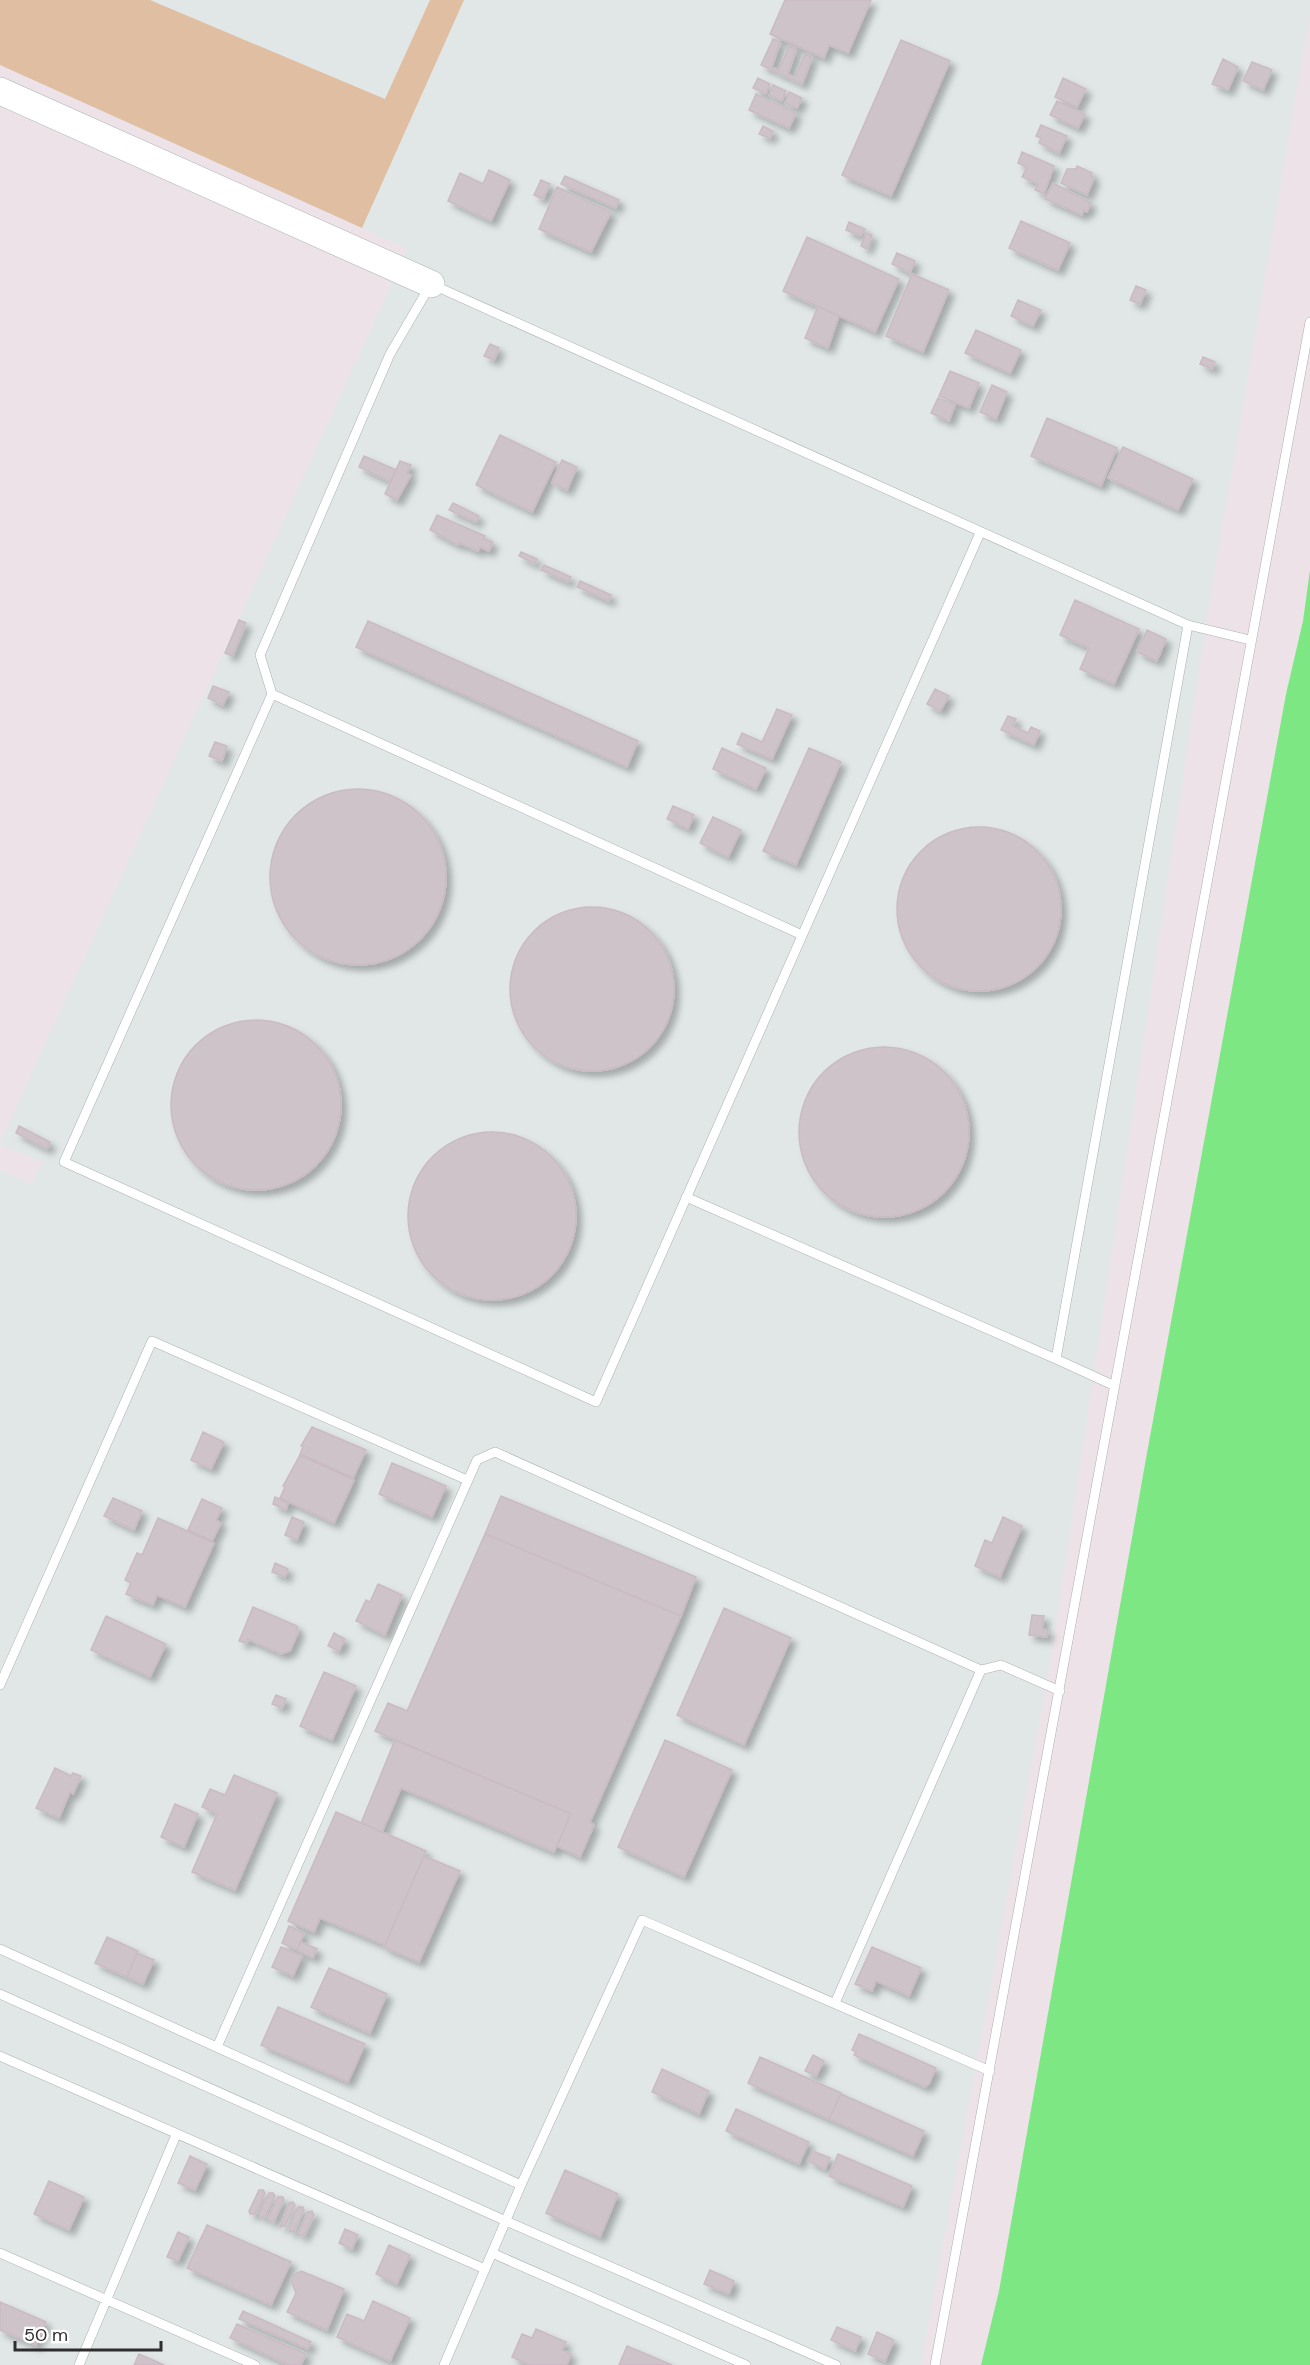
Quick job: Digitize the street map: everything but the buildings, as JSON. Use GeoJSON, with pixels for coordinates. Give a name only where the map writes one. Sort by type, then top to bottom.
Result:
{"type":"FeatureCollection","features":[{"type":"Feature","properties":{"kind":"street"},"geometry":{"type":"LineString","coordinates":[[0,91],[431,284]]}},
{"type":"Feature","properties":{"kind":"lane"},"geometry":{"type":"LineString","coordinates":[[980,532],[596,1402],[64,1162],[272,694],[260,656],[390,354],[431,284],[1188,625],[1250,640]]}},
{"type":"Feature","properties":{"kind":"lane"},"geometry":{"type":"LineString","coordinates":[[935,2365],[1310,322]]}},
{"type":"Feature","properties":{"kind":"lane"},"geometry":{"type":"LineString","coordinates":[[1056,1359],[1188,625]]}},
{"type":"Feature","properties":{"kind":"lane"},"geometry":{"type":"LineString","coordinates":[[272,694],[802,934]]}},
{"type":"Feature","properties":{"kind":"lane"},"geometry":{"type":"LineString","coordinates":[[686,1197],[1115,1386]]}},
{"type":"Feature","properties":{"kind":"lane"},"geometry":{"type":"LineString","coordinates":[[0,1685],[152,1341],[467,1480]]}},
{"type":"Feature","properties":{"kind":"lane"},"geometry":{"type":"LineString","coordinates":[[217,2048],[467,1480],[477,1460],[495,1452],[981,1670],[1001,1665],[1060,1691]]}},
{"type":"Feature","properties":{"kind":"lane"},"geometry":{"type":"LineString","coordinates":[[835,2003],[981,1670]]}},
{"type":"Feature","properties":{"kind":"lane"},"geometry":{"type":"LineString","coordinates":[[444,2365],[521,2185],[642,1920],[990,2072]]}},
{"type":"Feature","properties":{"kind":"lane"},"geometry":{"type":"LineString","coordinates":[[0,1949],[521,2185]]}},
{"type":"Feature","properties":{"kind":"lane"},"geometry":{"type":"LineString","coordinates":[[0,1994],[506,2221],[836,2365]]}},
{"type":"Feature","properties":{"kind":"lane"},"geometry":{"type":"LineString","coordinates":[[0,2056],[485,2269]]}},
{"type":"Feature","properties":{"kind":"lane"},"geometry":{"type":"LineString","coordinates":[[79,2365],[176,2135]]}},
{"type":"Feature","properties":{"kind":"lane"},"geometry":{"type":"LineString","coordinates":[[0,2253],[255,2365]]}},
{"type":"Feature","properties":{"kind":"lane"},"geometry":{"type":"LineString","coordinates":[[492,2253],[746,2365]]}},
{"type":"Feature","properties":{"kind":"shaded area"},"geometry":{"type":"Polygon","coordinates":[[[0,0],[1310,0],[1310,14],[1209,605],[1052,1653],[921,2365],[0,2365],[0,1170],[31,1184],[43,1162],[0,1145],[0,1142],[407,249],[0,65],[0,0]]]}},
{"type":"Feature","properties":{"kind":"shaded area"},"geometry":{"type":"Polygon","coordinates":[[[0,0],[150,0],[385,99],[430,0],[464,0],[362,228],[0,65],[0,0]]]}},
{"type":"Feature","properties":{"kind":"shaded area"},"geometry":{"type":"Polygon","coordinates":[[[1310,570],[1310,2365],[981,2365],[999,2291],[1145,1464],[1286,694],[1303,621],[1310,570]]]}}]}
